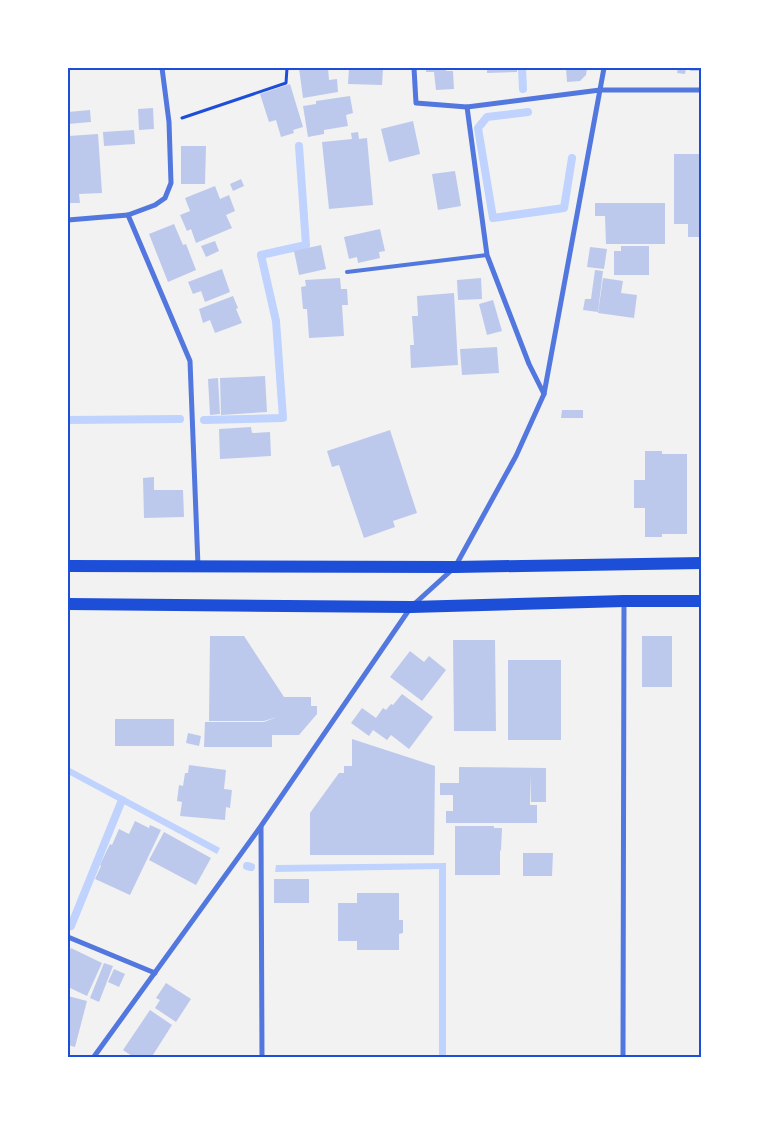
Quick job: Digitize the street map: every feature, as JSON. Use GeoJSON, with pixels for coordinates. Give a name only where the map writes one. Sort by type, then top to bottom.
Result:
{"type":"FeatureCollection","features":[{"type":"Feature","properties":{"kind":"main road"},"geometry":{"type":"LineString","coordinates":[[68,566],[455,567],[702,563]]}},
{"type":"Feature","properties":{"kind":"main road"},"geometry":{"type":"LineString","coordinates":[[68,604],[411,607],[624,601],[702,601]]}},
{"type":"Feature","properties":{"kind":"street"},"geometry":{"type":"LineString","coordinates":[[68,220],[128,215],[154,205],[165,198],[171,183],[169,122],[162,68]]}},
{"type":"Feature","properties":{"kind":"street"},"geometry":{"type":"LineString","coordinates":[[414,68],[416,103],[468,107],[600,90],[702,90]]}},
{"type":"Feature","properties":{"kind":"street"},"geometry":{"type":"LineString","coordinates":[[95,1057],[261,826],[411,607],[455,567],[516,456],[544,394],[604,68]]}},
{"type":"Feature","properties":{"kind":"street"},"geometry":{"type":"LineString","coordinates":[[468,107],[486,255],[529,364],[544,394]]}},
{"type":"Feature","properties":{"kind":"street"},"geometry":{"type":"LineString","coordinates":[[128,215],[190,361],[198,566]]}},
{"type":"Feature","properties":{"kind":"street"},"geometry":{"type":"LineString","coordinates":[[623,1058],[624,601]]}},
{"type":"Feature","properties":{"kind":"street"},"geometry":{"type":"LineString","coordinates":[[261,826],[262,1058]]}},
{"type":"Feature","properties":{"kind":"street"},"geometry":{"type":"LineString","coordinates":[[68,937],[154,973]]}},
{"type":"Feature","properties":{"kind":"lane"},"geometry":{"type":"LineString","coordinates":[[346,272],[486,255]]}},
{"type":"Feature","properties":{"kind":"path"},"geometry":{"type":"LineString","coordinates":[[169,122],[286,83],[287,68]]}},
{"type":"Feature","properties":{"kind":"water"},"geometry":{"type":"Polygon","coordinates":[[[68,767],[220,848],[217,854],[68,774],[68,767]]]}},
{"type":"Feature","properties":{"kind":"water"},"geometry":{"type":"Polygon","coordinates":[[[446,863],[446,1057],[439,1058],[439,869],[275,872],[276,865],[446,863]]]}},
{"type":"Feature","properties":{"kind":"building"},"geometry":{"type":"Polygon","coordinates":[[[299,68],[328,68],[329,80],[337,79],[338,92],[303,98],[299,68]]]}},
{"type":"Feature","properties":{"kind":"building"},"geometry":{"type":"Polygon","coordinates":[[[349,68],[383,68],[382,85],[348,84],[349,68]]]}},
{"type":"Feature","properties":{"kind":"building"},"geometry":{"type":"Polygon","coordinates":[[[426,68],[446,68],[446,71],[453,71],[454,89],[436,90],[434,72],[426,72],[426,68]]]}},
{"type":"Feature","properties":{"kind":"building"},"geometry":{"type":"Polygon","coordinates":[[[487,68],[517,68],[517,72],[487,73],[487,68]]]}},
{"type":"Feature","properties":{"kind":"building"},"geometry":{"type":"Polygon","coordinates":[[[566,68],[587,68],[586,75],[580,81],[567,82],[566,68]]]}},
{"type":"Feature","properties":{"kind":"building"},"geometry":{"type":"Polygon","coordinates":[[[678,68],[686,68],[685,74],[677,73],[678,68]]]}},
{"type":"Feature","properties":{"kind":"building"},"geometry":{"type":"Polygon","coordinates":[[[690,68],[702,68],[702,71],[690,71],[690,68]]]}},
{"type":"Feature","properties":{"kind":"building"},"geometry":{"type":"Polygon","coordinates":[[[290,84],[303,127],[293,130],[294,133],[281,137],[276,120],[269,122],[260,94],[290,84]]]}},
{"type":"Feature","properties":{"kind":"building"},"geometry":{"type":"Polygon","coordinates":[[[350,96],[353,113],[346,115],[348,126],[324,130],[324,134],[308,137],[303,106],[316,104],[316,101],[350,96]]]}},
{"type":"Feature","properties":{"kind":"building"},"geometry":{"type":"Polygon","coordinates":[[[153,108],[154,129],[139,130],[138,109],[153,108]]]}},
{"type":"Feature","properties":{"kind":"building"},"geometry":{"type":"Polygon","coordinates":[[[90,110],[91,122],[68,124],[68,112],[90,110]]]}},
{"type":"Feature","properties":{"kind":"building"},"geometry":{"type":"Polygon","coordinates":[[[413,121],[420,154],[389,162],[381,129],[413,121]]]}},
{"type":"Feature","properties":{"kind":"building"},"geometry":{"type":"Polygon","coordinates":[[[134,130],[135,144],[104,146],[103,132],[134,130]]]}},
{"type":"Feature","properties":{"kind":"building"},"geometry":{"type":"Polygon","coordinates":[[[358,132],[359,139],[367,138],[373,205],[329,209],[322,142],[352,139],[351,133],[358,132]]]}},
{"type":"Feature","properties":{"kind":"building"},"geometry":{"type":"Polygon","coordinates":[[[98,134],[102,193],[79,194],[80,203],[68,203],[68,136],[98,134]]]}},
{"type":"Feature","properties":{"kind":"building"},"geometry":{"type":"Polygon","coordinates":[[[181,146],[206,146],[205,184],[181,184],[181,146]]]}},
{"type":"Feature","properties":{"kind":"building"},"geometry":{"type":"Polygon","coordinates":[[[674,154],[702,154],[702,237],[688,237],[688,224],[674,224],[674,154]]]}},
{"type":"Feature","properties":{"kind":"building"},"geometry":{"type":"Polygon","coordinates":[[[455,171],[461,206],[438,210],[432,174],[455,171]]]}},
{"type":"Feature","properties":{"kind":"building"},"geometry":{"type":"Polygon","coordinates":[[[241,179],[244,186],[233,191],[230,184],[241,179]]]}},
{"type":"Feature","properties":{"kind":"building"},"geometry":{"type":"Polygon","coordinates":[[[215,186],[220,199],[229,195],[235,211],[226,215],[232,228],[196,243],[191,229],[187,231],[180,215],[190,211],[185,198],[215,186]]]}},
{"type":"Feature","properties":{"kind":"building"},"geometry":{"type":"Polygon","coordinates":[[[595,203],[665,203],[665,244],[606,244],[605,216],[595,216],[595,203]]]}},
{"type":"Feature","properties":{"kind":"building"},"geometry":{"type":"Polygon","coordinates":[[[174,224],[183,245],[186,244],[196,270],[168,282],[149,234],[174,224]]]}},
{"type":"Feature","properties":{"kind":"building"},"geometry":{"type":"Polygon","coordinates":[[[380,229],[385,251],[379,252],[380,258],[358,263],[357,257],[349,259],[344,237],[380,229]]]}},
{"type":"Feature","properties":{"kind":"building"},"geometry":{"type":"Polygon","coordinates":[[[215,241],[219,251],[206,257],[201,246],[215,241]]]}},
{"type":"Feature","properties":{"kind":"building"},"geometry":{"type":"Polygon","coordinates":[[[321,245],[326,269],[299,275],[294,251],[321,245]]]}},
{"type":"Feature","properties":{"kind":"building"},"geometry":{"type":"Polygon","coordinates":[[[621,246],[649,246],[649,275],[614,275],[614,251],[621,251],[621,246]]]}},
{"type":"Feature","properties":{"kind":"building"},"geometry":{"type":"Polygon","coordinates":[[[590,247],[607,249],[604,269],[587,267],[590,247]]]}},
{"type":"Feature","properties":{"kind":"building"},"geometry":{"type":"Polygon","coordinates":[[[222,269],[230,292],[205,302],[201,291],[193,294],[188,282],[222,269]]]}},
{"type":"Feature","properties":{"kind":"building"},"geometry":{"type":"Polygon","coordinates":[[[595,270],[603,271],[598,312],[583,310],[585,299],[591,299],[595,270]]]}},
{"type":"Feature","properties":{"kind":"building"},"geometry":{"type":"Polygon","coordinates":[[[340,278],[341,289],[347,289],[348,305],[342,305],[344,336],[309,338],[307,309],[303,309],[301,287],[306,286],[305,280],[340,278]]]}},
{"type":"Feature","properties":{"kind":"building"},"geometry":{"type":"Polygon","coordinates":[[[481,278],[482,299],[458,300],[457,280],[481,278]]]}},
{"type":"Feature","properties":{"kind":"building"},"geometry":{"type":"Polygon","coordinates":[[[603,278],[623,281],[621,293],[637,295],[634,318],[598,313],[603,278]]]}},
{"type":"Feature","properties":{"kind":"building"},"geometry":{"type":"Polygon","coordinates":[[[454,293],[458,365],[411,368],[410,345],[414,345],[412,316],[418,316],[417,296],[454,293]]]}},
{"type":"Feature","properties":{"kind":"building"},"geometry":{"type":"Polygon","coordinates":[[[233,296],[242,323],[215,333],[210,320],[203,323],[199,309],[233,296]]]}},
{"type":"Feature","properties":{"kind":"building"},"geometry":{"type":"Polygon","coordinates":[[[493,300],[502,331],[487,335],[479,304],[493,300]]]}},
{"type":"Feature","properties":{"kind":"building"},"geometry":{"type":"Polygon","coordinates":[[[497,347],[499,373],[462,375],[460,349],[497,347]]]}},
{"type":"Feature","properties":{"kind":"building"},"geometry":{"type":"Polygon","coordinates":[[[265,376],[267,412],[221,415],[220,378],[265,376]]]}},
{"type":"Feature","properties":{"kind":"building"},"geometry":{"type":"Polygon","coordinates":[[[218,378],[220,414],[210,415],[208,379],[218,378]]]}},
{"type":"Feature","properties":{"kind":"building"},"geometry":{"type":"Polygon","coordinates":[[[562,410],[583,410],[583,418],[561,418],[562,410]]]}},
{"type":"Feature","properties":{"kind":"building"},"geometry":{"type":"Polygon","coordinates":[[[251,427],[252,433],[270,432],[271,456],[220,459],[219,429],[251,427]]]}},
{"type":"Feature","properties":{"kind":"building"},"geometry":{"type":"Polygon","coordinates":[[[390,430],[417,513],[393,521],[395,527],[364,538],[339,465],[332,467],[327,451],[390,430]]]}},
{"type":"Feature","properties":{"kind":"building"},"geometry":{"type":"Polygon","coordinates":[[[645,451],[662,451],[662,454],[687,454],[687,534],[662,534],[662,537],[645,537],[645,508],[634,508],[634,480],[645,480],[645,451]]]}},
{"type":"Feature","properties":{"kind":"building"},"geometry":{"type":"Polygon","coordinates":[[[154,477],[154,490],[183,490],[184,517],[144,518],[143,478],[154,477]]]}},
{"type":"Feature","properties":{"kind":"building"},"geometry":{"type":"Polygon","coordinates":[[[210,636],[244,636],[284,697],[311,697],[311,706],[317,706],[317,714],[299,735],[272,735],[272,747],[204,747],[205,722],[264,722],[277,717],[264,721],[209,721],[210,636]]]}},
{"type":"Feature","properties":{"kind":"building"},"geometry":{"type":"Polygon","coordinates":[[[642,636],[672,636],[672,687],[642,687],[642,636]]]}},
{"type":"Feature","properties":{"kind":"building"},"geometry":{"type":"Polygon","coordinates":[[[453,640],[495,640],[496,731],[454,731],[453,640]]]}},
{"type":"Feature","properties":{"kind":"building"},"geometry":{"type":"Polygon","coordinates":[[[410,651],[424,662],[429,656],[446,670],[422,701],[390,677],[410,651]]]}},
{"type":"Feature","properties":{"kind":"building"},"geometry":{"type":"Polygon","coordinates":[[[508,660],[561,660],[561,740],[508,740],[508,660]]]}},
{"type":"Feature","properties":{"kind":"building"},"geometry":{"type":"Polygon","coordinates":[[[402,694],[433,717],[409,749],[391,735],[387,740],[373,730],[369,736],[351,723],[362,708],[376,718],[383,708],[386,710],[391,704],[393,705],[402,694]]]}},
{"type":"Feature","properties":{"kind":"building"},"geometry":{"type":"Polygon","coordinates":[[[115,719],[174,719],[174,746],[115,746],[115,719]]]}},
{"type":"Feature","properties":{"kind":"building"},"geometry":{"type":"Polygon","coordinates":[[[188,733],[201,736],[199,746],[186,743],[188,733]]]}},
{"type":"Feature","properties":{"kind":"building"},"geometry":{"type":"Polygon","coordinates":[[[352,739],[435,766],[434,855],[310,855],[310,813],[339,773],[344,773],[344,766],[352,766],[352,739]]]}},
{"type":"Feature","properties":{"kind":"building"},"geometry":{"type":"Polygon","coordinates":[[[189,765],[226,770],[224,789],[232,790],[230,808],[226,807],[225,820],[180,816],[182,802],[177,801],[179,785],[183,786],[185,773],[188,773],[189,765]]]}},
{"type":"Feature","properties":{"kind":"building"},"geometry":{"type":"Polygon","coordinates":[[[459,767],[546,768],[546,802],[531,802],[530,774],[530,805],[537,805],[537,823],[446,823],[446,811],[453,811],[453,795],[440,795],[440,783],[459,783],[459,767]]]}},
{"type":"Feature","properties":{"kind":"building"},"geometry":{"type":"Polygon","coordinates":[[[135,821],[149,828],[150,825],[161,830],[130,895],[95,879],[110,844],[112,845],[119,829],[129,834],[135,821]]]}},
{"type":"Feature","properties":{"kind":"building"},"geometry":{"type":"Polygon","coordinates":[[[455,826],[494,826],[494,828],[502,828],[500,875],[455,875],[455,826]]]}},
{"type":"Feature","properties":{"kind":"building"},"geometry":{"type":"Polygon","coordinates":[[[164,832],[211,858],[196,885],[149,860],[164,832]]]}},
{"type":"Feature","properties":{"kind":"building"},"geometry":{"type":"Polygon","coordinates":[[[523,853],[553,853],[552,876],[523,876],[523,853]]]}},
{"type":"Feature","properties":{"kind":"building"},"geometry":{"type":"Polygon","coordinates":[[[274,879],[309,879],[309,903],[274,903],[274,879]]]}},
{"type":"Feature","properties":{"kind":"building"},"geometry":{"type":"Polygon","coordinates":[[[357,893],[399,893],[399,920],[403,920],[403,933],[399,934],[399,950],[357,950],[357,941],[338,941],[338,903],[357,903],[357,893]]]}},
{"type":"Feature","properties":{"kind":"building"},"geometry":{"type":"Polygon","coordinates":[[[71,948],[102,963],[87,996],[68,987],[68,955],[71,948]]]}},
{"type":"Feature","properties":{"kind":"building"},"geometry":{"type":"Polygon","coordinates":[[[104,963],[113,966],[99,1002],[90,998],[104,963]]]}},
{"type":"Feature","properties":{"kind":"building"},"geometry":{"type":"Polygon","coordinates":[[[114,969],[125,974],[119,987],[108,982],[114,969]]]}},
{"type":"Feature","properties":{"kind":"building"},"geometry":{"type":"Polygon","coordinates":[[[166,983],[191,999],[176,1022],[155,1008],[160,1000],[156,998],[166,983]]]}},
{"type":"Feature","properties":{"kind":"building"},"geometry":{"type":"Polygon","coordinates":[[[68,996],[87,1001],[75,1047],[68,1045],[68,996]]]}},
{"type":"Feature","properties":{"kind":"building"},"geometry":{"type":"Polygon","coordinates":[[[150,1010],[172,1025],[151,1058],[135,1058],[123,1050],[150,1010]]]}},
{"type":"Feature","properties":{"kind":"waterway"},"geometry":{"type":"LineString","coordinates":[[522,68],[523,89]]}},
{"type":"Feature","properties":{"kind":"waterway"},"geometry":{"type":"LineString","coordinates":[[528,112],[487,117],[478,128],[493,218],[564,208],[572,158]]}},
{"type":"Feature","properties":{"kind":"waterway"},"geometry":{"type":"LineString","coordinates":[[204,420],[283,418],[276,321],[261,255],[306,245],[299,146]]}},
{"type":"Feature","properties":{"kind":"waterway"},"geometry":{"type":"LineString","coordinates":[[68,420],[180,419]]}},
{"type":"Feature","properties":{"kind":"waterway"},"geometry":{"type":"LineString","coordinates":[[71,926],[122,800]]}},
{"type":"Feature","properties":{"kind":"waterway"},"geometry":{"type":"LineString","coordinates":[[247,866],[251,867]]}}]}
